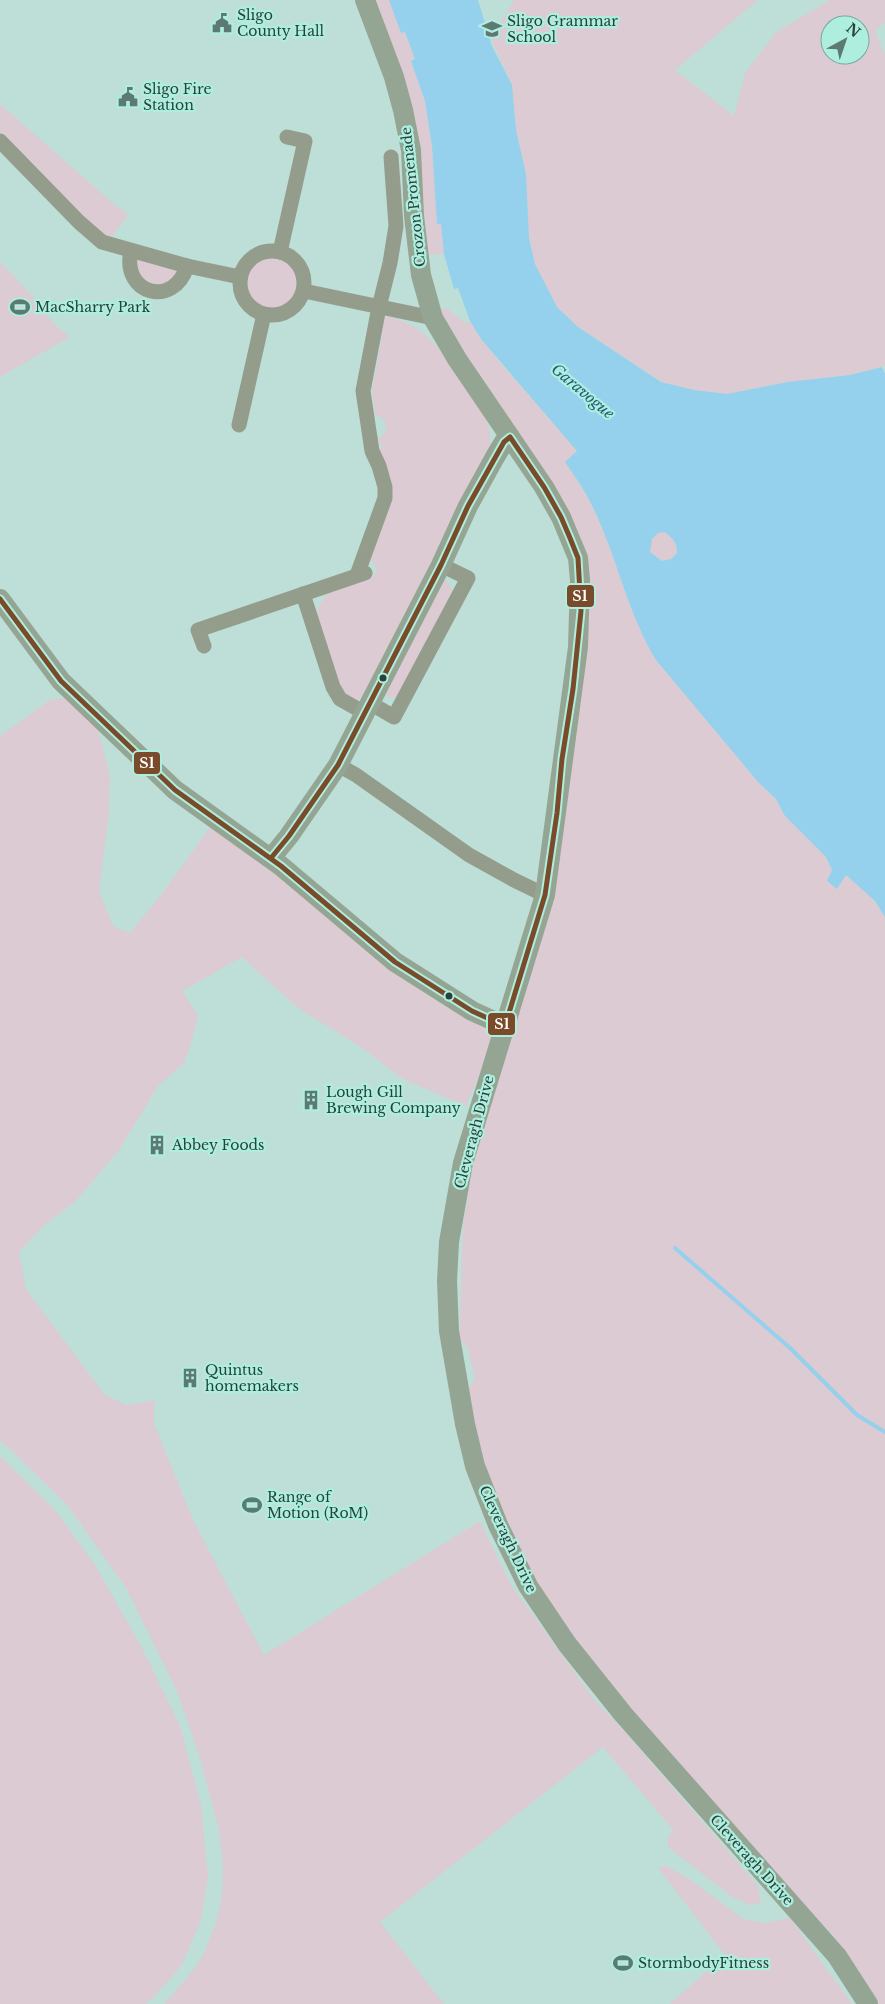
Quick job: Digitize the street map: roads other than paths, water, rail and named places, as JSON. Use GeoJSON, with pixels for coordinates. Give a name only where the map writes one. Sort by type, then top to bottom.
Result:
{"type":"FeatureCollection","features":[{"type":"Feature","properties":{"kind":"street","name":"Crozon Promenade"},"geometry":{"type":"LineString","coordinates":[[365,0],[394,77],[404,110],[411,150],[414,216],[420,266],[433,318],[457,359],[544,487],[562,517],[578,558],[580,580],[578,646],[545,894]]}},
{"type":"Feature","properties":{"kind":"street"},"geometry":{"type":"LineString","coordinates":[[280,252],[305,141],[287,138]]}},
{"type":"Feature","properties":{"kind":"street"},"geometry":{"type":"LineString","coordinates":[[0,141],[102,242],[187,266],[240,277]]}},
{"type":"Feature","properties":{"kind":"street"},"geometry":{"type":"LineString","coordinates":[[204,646],[198,630],[363,574],[385,498],[385,487],[372,451],[363,391],[379,307],[390,264],[396,226],[391,157]]}},
{"type":"Feature","properties":{"kind":"street"},"geometry":{"type":"LineString","coordinates":[[131,251],[128,261],[134,280],[141,287],[150,291],[170,290],[181,280],[187,266]]}},
{"type":"Feature","properties":{"kind":"street"},"geometry":{"type":"LineString","coordinates":[[264,252],[280,252],[293,258],[301,268],[304,278],[304,291],[298,303],[288,311],[279,315],[264,314],[252,308],[244,299],[240,289],[240,277],[244,267],[252,258],[264,252]]}},
{"type":"Feature","properties":{"kind":"street"},"geometry":{"type":"LineString","coordinates":[[304,291],[433,318]]}},
{"type":"Feature","properties":{"kind":"street"},"geometry":{"type":"LineString","coordinates":[[238,425],[264,314]]}},
{"type":"Feature","properties":{"kind":"street"},"geometry":{"type":"LineString","coordinates":[[271,858],[289,836],[338,766],[491,464],[504,442],[510,437]]}},
{"type":"Feature","properties":{"kind":"street"},"geometry":{"type":"LineString","coordinates":[[303,594],[333,687],[340,699],[394,717],[468,578],[442,564]]}},
{"type":"Feature","properties":{"kind":"street"},"geometry":{"type":"LineString","coordinates":[[0,600],[61,681],[175,790],[271,858],[395,962],[472,1011],[505,1026]]}},
{"type":"Feature","properties":{"kind":"street"},"geometry":{"type":"LineString","coordinates":[[338,766],[356,775],[469,855],[514,880],[545,894]]}},
{"type":"Feature","properties":{"kind":"street","name":"Cleveragh Drive"},"geometry":{"type":"LineString","coordinates":[[545,894],[464,1162],[449,1242],[447,1281],[449,1331],[474,1466],[498,1525],[528,1586],[567,1644],[636,1728],[837,1956],[868,2004]]}},
{"type":"Feature","properties":{"kind":"water","name":"Garavogue"},"geometry":{"type":"Polygon","coordinates":[[[389,0],[478,0],[492,46],[512,85],[516,130],[526,174],[529,238],[535,264],[557,307],[578,327],[661,382],[694,390],[727,394],[788,382],[850,375],[882,367],[885,374],[885,917],[875,901],[846,875],[837,889],[827,881],[832,870],[826,857],[785,816],[776,799],[759,783],[656,660],[636,620],[596,514],[584,490],[565,462],[577,451],[481,339],[470,321],[458,288],[454,289],[444,254],[441,224],[437,224],[432,146],[425,101],[411,61],[415,59],[405,32],[401,33],[389,0]],[[665,532],[658,533],[652,539],[650,552],[662,561],[671,559],[677,553],[675,543],[665,532]]]}},
{"type":"Feature","properties":{"kind":"waterway"},"geometry":{"type":"LineString","coordinates":[[675,1248],[789,1347],[857,1415],[885,1432]]}},
{"type":"Feature","properties":{"kind":"place","name":"Sligo County Hall"},"geometry":{"type":"Point","coordinates":[222,23]}},
{"type":"Feature","properties":{"kind":"place","name":"Sligo Grammar School"},"geometry":{"type":"Point","coordinates":[492,29]}},
{"type":"Feature","properties":{"kind":"place","name":"Sligo Fire Station"},"geometry":{"type":"Point","coordinates":[128,97]}},
{"type":"Feature","properties":{"kind":"place","name":"MacSharry Park"},"geometry":{"type":"Point","coordinates":[20,307]}},
{"type":"Feature","properties":{"kind":"place","name":"Lough Gill Brewing Company"},"geometry":{"type":"Point","coordinates":[311,1100]}},
{"type":"Feature","properties":{"kind":"place","name":"Abbey Foods"},"geometry":{"type":"Point","coordinates":[157,1145]}},
{"type":"Feature","properties":{"kind":"place","name":"Quintus homemakers"},"geometry":{"type":"Point","coordinates":[190,1378]}},
{"type":"Feature","properties":{"kind":"place","name":"Range of Motion (RoM)"},"geometry":{"type":"Point","coordinates":[252,1505]}},
{"type":"Feature","properties":{"kind":"place","name":"StormbodyFitness"},"geometry":{"type":"Point","coordinates":[623,1963]}}]}
